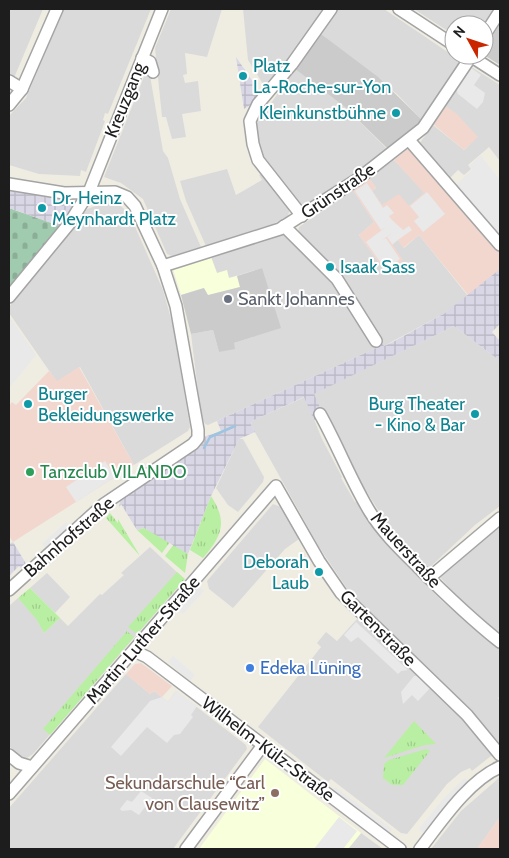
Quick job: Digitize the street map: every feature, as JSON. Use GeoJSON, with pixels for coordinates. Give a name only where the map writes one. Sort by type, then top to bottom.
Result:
{"type":"FeatureCollection","features":[{"type":"Feature","properties":{"kind":"street"},"geometry":{"type":"LineString","coordinates":[[9,105],[22,89],[57,9]]}},
{"type":"Feature","properties":{"kind":"street","name":"Kreuzgang"},"geometry":{"type":"LineString","coordinates":[[9,297],[69,224],[89,192],[162,9]]}},
{"type":"Feature","properties":{"kind":"street"},"geometry":{"type":"LineString","coordinates":[[302,216],[264,168],[256,154],[250,121],[265,95],[292,64],[331,9]]}},
{"type":"Feature","properties":{"kind":"street"},"geometry":{"type":"LineString","coordinates":[[399,9],[444,38]]}},
{"type":"Feature","properties":{"kind":"street"},"geometry":{"type":"LineString","coordinates":[[142,58],[150,62],[153,72]]}},
{"type":"Feature","properties":{"kind":"street","name":"Grünstraße"},"geometry":{"type":"LineString","coordinates":[[163,266],[284,226],[302,216],[409,140],[427,123],[465,65]]}},
{"type":"Feature","properties":{"kind":"street"},"geometry":{"type":"LineString","coordinates":[[486,65],[500,75]]}},
{"type":"Feature","properties":{"kind":"street"},"geometry":{"type":"LineString","coordinates":[[9,81],[22,89]]}},
{"type":"Feature","properties":{"kind":"street"},"geometry":{"type":"LineString","coordinates":[[409,140],[500,245]]}},
{"type":"Feature","properties":{"kind":"street"},"geometry":{"type":"LineString","coordinates":[[9,184],[58,192],[115,192],[131,200],[140,215],[163,266]]}},
{"type":"Feature","properties":{"kind":"street"},"geometry":{"type":"LineString","coordinates":[[284,226],[337,279],[376,341]]}},
{"type":"Feature","properties":{"kind":"street","name":"Bahnhofstraße"},"geometry":{"type":"LineString","coordinates":[[9,590],[104,504],[193,444],[198,438],[176,306],[163,266]]}},
{"type":"Feature","properties":{"kind":"street","name":"Mauerstraße"},"geometry":{"type":"LineString","coordinates":[[320,414],[371,514],[400,549],[429,578],[500,642]]}},
{"type":"Feature","properties":{"kind":"street","name":"Martin-Luther-Straße"},"geometry":{"type":"LineString","coordinates":[[9,794],[276,486]]}},
{"type":"Feature","properties":{"kind":"street","name":"Gartenstraße"},"geometry":{"type":"LineString","coordinates":[[276,486],[319,561],[341,593],[467,715],[500,755]]}},
{"type":"Feature","properties":{"kind":"street"},"geometry":{"type":"LineString","coordinates":[[429,578],[500,518]]}},
{"type":"Feature","properties":{"kind":"street","name":"Wilhelm-Külz-Straße"},"geometry":{"type":"LineString","coordinates":[[134,651],[147,657],[400,849]]}},
{"type":"Feature","properties":{"kind":"street"},"geometry":{"type":"LineString","coordinates":[[186,849],[263,745]]}},
{"type":"Feature","properties":{"kind":"street"},"geometry":{"type":"LineString","coordinates":[[9,755],[19,763],[32,767]]}},
{"type":"Feature","properties":{"kind":"street"},"geometry":{"type":"LineString","coordinates":[[420,849],[464,795],[500,766]]}},
{"type":"Feature","properties":{"kind":"shaded area"},"geometry":{"type":"Polygon","coordinates":[[[9,9],[43,9],[14,78],[9,78],[9,9]]]}},
{"type":"Feature","properties":{"kind":"shaded area"},"geometry":{"type":"Polygon","coordinates":[[[64,9],[151,9],[108,114],[105,113],[103,120],[105,121],[86,172],[81,170],[80,176],[39,174],[9,165],[9,116],[26,98],[64,9]]]}},
{"type":"Feature","properties":{"kind":"shaded area"},"geometry":{"type":"Polygon","coordinates":[[[171,9],[222,9],[207,57],[185,53],[187,74],[183,75],[185,83],[198,81],[201,111],[182,114],[186,137],[172,139],[166,117],[162,117],[155,48],[171,9]]]}},
{"type":"Feature","properties":{"kind":"shaded area"},"geometry":{"type":"Polygon","coordinates":[[[243,9],[324,9],[291,58],[263,84],[248,60],[243,9]]]}},
{"type":"Feature","properties":{"kind":"shaded area"},"geometry":{"type":"Polygon","coordinates":[[[337,9],[384,9],[444,50],[444,65],[458,65],[421,119],[397,94],[321,34],[337,9]]]}},
{"type":"Feature","properties":{"kind":"shaded area"},"geometry":{"type":"Polygon","coordinates":[[[414,9],[493,9],[494,11],[491,15],[444,15],[444,28],[414,9]]]}},
{"type":"Feature","properties":{"kind":"shaded area"},"geometry":{"type":"Polygon","coordinates":[[[500,24],[500,65],[494,61],[494,33],[500,24]]]}},
{"type":"Feature","properties":{"kind":"shaded area"},"geometry":{"type":"Polygon","coordinates":[[[321,34],[378,77],[422,120],[389,150],[345,107],[295,69],[321,34]]]}},
{"type":"Feature","properties":{"kind":"shaded area","name":"Platz La-Roche-sur-Yon"},"geometry":{"type":"Polygon","coordinates":[[[236,57],[260,92],[256,101],[244,109],[236,57]]]}},
{"type":"Feature","properties":{"kind":"shaded area"},"geometry":{"type":"Polygon","coordinates":[[[470,66],[500,85],[500,161],[489,147],[468,165],[471,169],[464,175],[458,170],[450,178],[419,144],[433,125],[464,150],[477,137],[456,114],[445,106],[470,66]]]}},
{"type":"Feature","properties":{"kind":"shaded area"},"geometry":{"type":"Polygon","coordinates":[[[470,67],[481,75],[474,85],[485,93],[483,102],[477,109],[458,94],[456,88],[470,67]]]}},
{"type":"Feature","properties":{"kind":"shaded area"},"geometry":{"type":"Polygon","coordinates":[[[147,69],[149,70],[163,151],[168,158],[180,199],[201,247],[172,256],[167,254],[143,199],[121,183],[104,177],[147,69]]]}},
{"type":"Feature","properties":{"kind":"shaded area"},"geometry":{"type":"Polygon","coordinates":[[[295,69],[345,107],[389,151],[302,209],[267,167],[260,151],[255,126],[295,69]]]}},
{"type":"Feature","properties":{"kind":"shaded area"},"geometry":{"type":"Polygon","coordinates":[[[445,106],[457,114],[478,137],[464,150],[433,124],[445,106]]]}},
{"type":"Feature","properties":{"kind":"shaded area"},"geometry":{"type":"Polygon","coordinates":[[[409,148],[500,249],[500,269],[469,296],[419,235],[403,248],[398,240],[392,244],[403,260],[386,272],[359,235],[374,222],[353,190],[369,178],[376,188],[372,191],[382,205],[399,194],[409,206],[424,193],[394,160],[409,148]]]}},
{"type":"Feature","properties":{"kind":"shaded area"},"geometry":{"type":"Polygon","coordinates":[[[480,155],[500,180],[500,232],[497,235],[456,185],[472,170],[469,166],[480,155]]]}},
{"type":"Feature","properties":{"kind":"shaded area"},"geometry":{"type":"Polygon","coordinates":[[[394,160],[425,193],[409,206],[382,205],[372,191],[376,188],[369,178],[394,160]]]}},
{"type":"Feature","properties":{"kind":"shaded area"},"geometry":{"type":"Polygon","coordinates":[[[227,169],[236,195],[262,180],[259,175],[263,173],[290,208],[288,216],[271,225],[206,246],[186,201],[180,181],[227,169]]]}},
{"type":"Feature","properties":{"kind":"shaded area"},"geometry":{"type":"Polygon","coordinates":[[[367,183],[383,208],[387,205],[394,213],[389,216],[391,219],[403,230],[409,226],[412,230],[392,244],[387,237],[392,233],[382,240],[386,238],[400,259],[386,270],[366,242],[386,227],[381,230],[355,191],[367,183]]]}},
{"type":"Feature","properties":{"kind":"shaded area","name":"Dr. Heinz Meynhardt Platz"},"geometry":{"type":"Polygon","coordinates":[[[9,189],[65,198],[72,204],[73,212],[60,226],[9,208],[9,189]]]}},
{"type":"Feature","properties":{"kind":"shaded area"},"geometry":{"type":"Polygon","coordinates":[[[353,190],[374,222],[359,235],[386,272],[402,260],[392,245],[398,240],[404,248],[419,235],[468,296],[445,313],[384,346],[335,271],[337,270],[314,251],[316,249],[298,232],[299,227],[353,190]]]}},
{"type":"Feature","properties":{"kind":"shaded area"},"geometry":{"type":"Polygon","coordinates":[[[427,192],[445,214],[423,232],[414,221],[419,217],[410,206],[427,192]]]}},
{"type":"Feature","properties":{"kind":"shaded area"},"geometry":{"type":"Polygon","coordinates":[[[117,203],[129,213],[163,290],[173,326],[190,427],[188,431],[134,465],[80,367],[57,382],[9,313],[9,307],[87,209],[101,204],[117,203]]]}},
{"type":"Feature","properties":{"kind":"shaded area"},"geometry":{"type":"Polygon","coordinates":[[[284,234],[335,284],[376,348],[208,425],[205,424],[201,415],[191,334],[213,330],[219,352],[234,343],[253,337],[262,268],[229,278],[217,274],[211,257],[284,234]]]}},
{"type":"Feature","properties":{"kind":"shaded area"},"geometry":{"type":"Polygon","coordinates":[[[211,257],[217,273],[227,270],[229,278],[237,276],[240,287],[207,296],[203,288],[181,295],[173,269],[211,257]]]}},
{"type":"Feature","properties":{"kind":"shaded area"},"geometry":{"type":"Polygon","coordinates":[[[262,268],[281,328],[234,343],[235,349],[219,352],[213,330],[191,334],[181,295],[204,288],[208,295],[240,287],[237,276],[262,268]]]}},
{"type":"Feature","properties":{"kind":"shaded area"},"geometry":{"type":"Polygon","coordinates":[[[500,269],[500,324],[492,332],[500,341],[500,361],[454,326],[314,394],[324,416],[314,420],[304,397],[252,421],[251,425],[255,432],[239,439],[211,496],[188,554],[144,528],[137,530],[121,504],[119,508],[120,501],[126,496],[168,468],[172,463],[201,446],[204,437],[221,431],[217,421],[376,348],[373,343],[380,339],[384,346],[393,342],[445,313],[500,269]]]}},
{"type":"Feature","properties":{"kind":"shaded area"},"geometry":{"type":"Polygon","coordinates":[[[9,316],[36,355],[9,388],[9,316]]]}},
{"type":"Feature","properties":{"kind":"shaded area"},"geometry":{"type":"Polygon","coordinates":[[[454,326],[500,361],[500,506],[475,525],[428,569],[395,536],[387,524],[356,475],[313,394],[454,326]]]}},
{"type":"Feature","properties":{"kind":"shaded area"},"geometry":{"type":"Polygon","coordinates":[[[79,367],[134,465],[13,542],[9,536],[9,406],[12,402],[16,405],[49,371],[57,381],[79,367]]]}},
{"type":"Feature","properties":{"kind":"shaded area"},"geometry":{"type":"Polygon","coordinates":[[[305,397],[322,439],[355,502],[358,501],[415,573],[443,602],[500,648],[500,696],[498,698],[500,701],[500,744],[478,718],[354,599],[319,547],[251,425],[252,421],[305,397]]]}},
{"type":"Feature","properties":{"kind":"shaded area"},"geometry":{"type":"Polygon","coordinates":[[[239,439],[243,439],[264,477],[263,482],[238,512],[228,505],[216,488],[239,439]]]}},
{"type":"Feature","properties":{"kind":"shaded area"},"geometry":{"type":"Polygon","coordinates":[[[105,461],[115,477],[76,502],[66,487],[105,461]]]}},
{"type":"Feature","properties":{"kind":"shaded area"},"geometry":{"type":"Polygon","coordinates":[[[273,504],[281,507],[299,539],[285,549],[233,608],[209,589],[207,581],[273,504]]]}},
{"type":"Feature","properties":{"kind":"shaded area"},"geometry":{"type":"Polygon","coordinates":[[[66,522],[71,527],[47,549],[42,544],[66,522]]]}},
{"type":"Feature","properties":{"kind":"shaded area"},"geometry":{"type":"Polygon","coordinates":[[[500,525],[500,635],[452,591],[439,576],[500,525]]]}},
{"type":"Feature","properties":{"kind":"shaded area"},"geometry":{"type":"Polygon","coordinates":[[[13,542],[28,567],[24,571],[19,566],[9,576],[9,544],[13,542]]]}},
{"type":"Feature","properties":{"kind":"shaded area"},"geometry":{"type":"Polygon","coordinates":[[[150,547],[181,576],[178,587],[33,754],[27,758],[21,757],[9,746],[9,606],[18,598],[38,620],[44,633],[60,618],[68,626],[100,594],[102,595],[124,575],[121,573],[150,547]]]}},
{"type":"Feature","properties":{"kind":"shaded area"},"geometry":{"type":"Polygon","coordinates":[[[47,573],[70,597],[55,613],[30,588],[47,573]]]}},
{"type":"Feature","properties":{"kind":"shaded area"},"geometry":{"type":"Polygon","coordinates":[[[199,587],[204,591],[183,614],[178,610],[199,587]]]}},
{"type":"Feature","properties":{"kind":"shaded area"},"geometry":{"type":"Polygon","coordinates":[[[357,619],[451,706],[491,752],[491,756],[472,771],[470,768],[461,772],[447,784],[407,834],[401,833],[331,779],[328,782],[258,727],[321,647],[317,643],[326,632],[337,641],[357,619]]]}},
{"type":"Feature","properties":{"kind":"shaded area"},"geometry":{"type":"Polygon","coordinates":[[[356,622],[408,670],[401,671],[398,674],[358,637],[351,642],[344,635],[356,622]]]}},
{"type":"Feature","properties":{"kind":"shaded area"},"geometry":{"type":"Polygon","coordinates":[[[173,656],[195,675],[190,681],[168,662],[173,656]]]}},
{"type":"Feature","properties":{"kind":"shaded area"},"geometry":{"type":"Polygon","coordinates":[[[141,663],[172,686],[162,697],[154,691],[150,694],[126,674],[135,664],[141,663]]]}},
{"type":"Feature","properties":{"kind":"shaded area"},"geometry":{"type":"Polygon","coordinates":[[[126,674],[150,694],[154,691],[168,702],[176,691],[246,745],[247,749],[173,849],[9,848],[9,808],[126,674]]]}},
{"type":"Feature","properties":{"kind":"shaded area"},"geometry":{"type":"Polygon","coordinates":[[[414,676],[418,676],[431,687],[418,701],[412,695],[403,704],[401,692],[414,676]]]}},
{"type":"Feature","properties":{"kind":"shaded area"},"geometry":{"type":"Polygon","coordinates":[[[176,691],[197,706],[191,715],[193,717],[180,734],[174,735],[167,743],[147,727],[121,756],[111,747],[150,701],[162,697],[168,702],[176,691]]]}},
{"type":"Feature","properties":{"kind":"shaded area","name":"Sekundarschule “Carl von Clausewitz”"},"geometry":{"type":"Polygon","coordinates":[[[265,759],[361,833],[348,849],[199,849],[265,759]]]}},
{"type":"Feature","properties":{"kind":"shaded area"},"geometry":{"type":"Polygon","coordinates":[[[500,777],[500,817],[477,849],[431,849],[461,811],[500,777]]]}},
{"type":"Feature","properties":{"kind":"shaded area"},"geometry":{"type":"Polygon","coordinates":[[[465,778],[469,783],[449,802],[423,833],[419,829],[444,798],[465,778]]]}},
{"type":"Feature","properties":{"kind":"shaded area"},"geometry":{"type":"Polygon","coordinates":[[[335,787],[392,829],[388,834],[332,792],[335,787]]]}},
{"type":"Feature","properties":{"kind":"shaded area"},"geometry":{"type":"Polygon","coordinates":[[[141,791],[152,798],[139,815],[131,810],[122,811],[120,809],[127,800],[132,802],[141,791]]]}},
{"type":"Feature","properties":{"kind":"shaded area"},"geometry":{"type":"Polygon","coordinates":[[[339,817],[357,831],[343,849],[314,849],[339,817]]]}},
{"type":"Feature","properties":{"kind":"shaded area"},"geometry":{"type":"Polygon","coordinates":[[[500,817],[500,849],[477,849],[494,825],[500,817]]]}},
{"type":"Feature","properties":{"kind":"shaded area"},"geometry":{"type":"Polygon","coordinates":[[[361,833],[383,849],[348,849],[361,833]]]}},
{"type":"Feature","properties":{"kind":"green space"},"geometry":{"type":"Polygon","coordinates":[[[9,208],[60,226],[9,289],[9,208]]]}},
{"type":"Feature","properties":{"kind":"green space"},"geometry":{"type":"Polygon","coordinates":[[[211,496],[220,514],[221,521],[215,543],[203,558],[190,550],[211,496]]]}},
{"type":"Feature","properties":{"kind":"green space"},"geometry":{"type":"Polygon","coordinates":[[[110,513],[118,523],[118,519],[140,556],[106,518],[110,513]]]}},
{"type":"Feature","properties":{"kind":"green space"},"geometry":{"type":"Polygon","coordinates":[[[144,528],[170,542],[162,553],[137,530],[144,528]]]}},
{"type":"Feature","properties":{"kind":"green space"},"geometry":{"type":"Polygon","coordinates":[[[174,544],[188,554],[185,573],[165,556],[174,544]]]}},
{"type":"Feature","properties":{"kind":"green space"},"geometry":{"type":"Polygon","coordinates":[[[177,572],[185,579],[137,634],[128,627],[177,572]]]}},
{"type":"Feature","properties":{"kind":"green space"},"geometry":{"type":"Polygon","coordinates":[[[30,588],[60,618],[44,633],[37,620],[18,598],[30,588]]]}},
{"type":"Feature","properties":{"kind":"green space"},"geometry":{"type":"Polygon","coordinates":[[[127,631],[134,637],[50,735],[43,729],[127,631]]]}},
{"type":"Feature","properties":{"kind":"green space"},"geometry":{"type":"Polygon","coordinates":[[[414,721],[436,744],[425,745],[384,758],[414,721]]]}},
{"type":"Feature","properties":{"kind":"green space"},"geometry":{"type":"Polygon","coordinates":[[[426,749],[430,751],[403,785],[392,785],[383,778],[384,764],[389,760],[426,749]]]}},
{"type":"Feature","properties":{"kind":"waterway"},"geometry":{"type":"LineString","coordinates":[[204,448],[210,437],[235,426]]}},
{"type":"Feature","properties":{"kind":"place","name":"Platz La-Roche-sur-Yon"},"geometry":{"type":"Point","coordinates":[243,76]}},
{"type":"Feature","properties":{"kind":"place","name":"Kleinkunstbühne"},"geometry":{"type":"Point","coordinates":[396,113]}},
{"type":"Feature","properties":{"kind":"place","name":"Dr. Heinz Meynhardt Platz"},"geometry":{"type":"Point","coordinates":[42,208]}},
{"type":"Feature","properties":{"kind":"place","name":"Isaak Sass"},"geometry":{"type":"Point","coordinates":[330,267]}},
{"type":"Feature","properties":{"kind":"place","name":"Sankt Johannes"},"geometry":{"type":"Point","coordinates":[228,299]}},
{"type":"Feature","properties":{"kind":"place","name":"Burger Bekleidungswerke"},"geometry":{"type":"Point","coordinates":[28,404]}},
{"type":"Feature","properties":{"kind":"place","name":"Burg Theater - Kino & Bar"},"geometry":{"type":"Point","coordinates":[475,414]}},
{"type":"Feature","properties":{"kind":"place","name":"Tanzclub VILANDO"},"geometry":{"type":"Point","coordinates":[30,472]}},
{"type":"Feature","properties":{"kind":"place","name":"Deborah Laub"},"geometry":{"type":"Point","coordinates":[319,572]}},
{"type":"Feature","properties":{"kind":"place","name":"Edeka Lüning"},"geometry":{"type":"Point","coordinates":[250,668]}},
{"type":"Feature","properties":{"kind":"place","name":"Sekundarschule “Carl von Clausewitz”"},"geometry":{"type":"Point","coordinates":[275,793]}}]}
